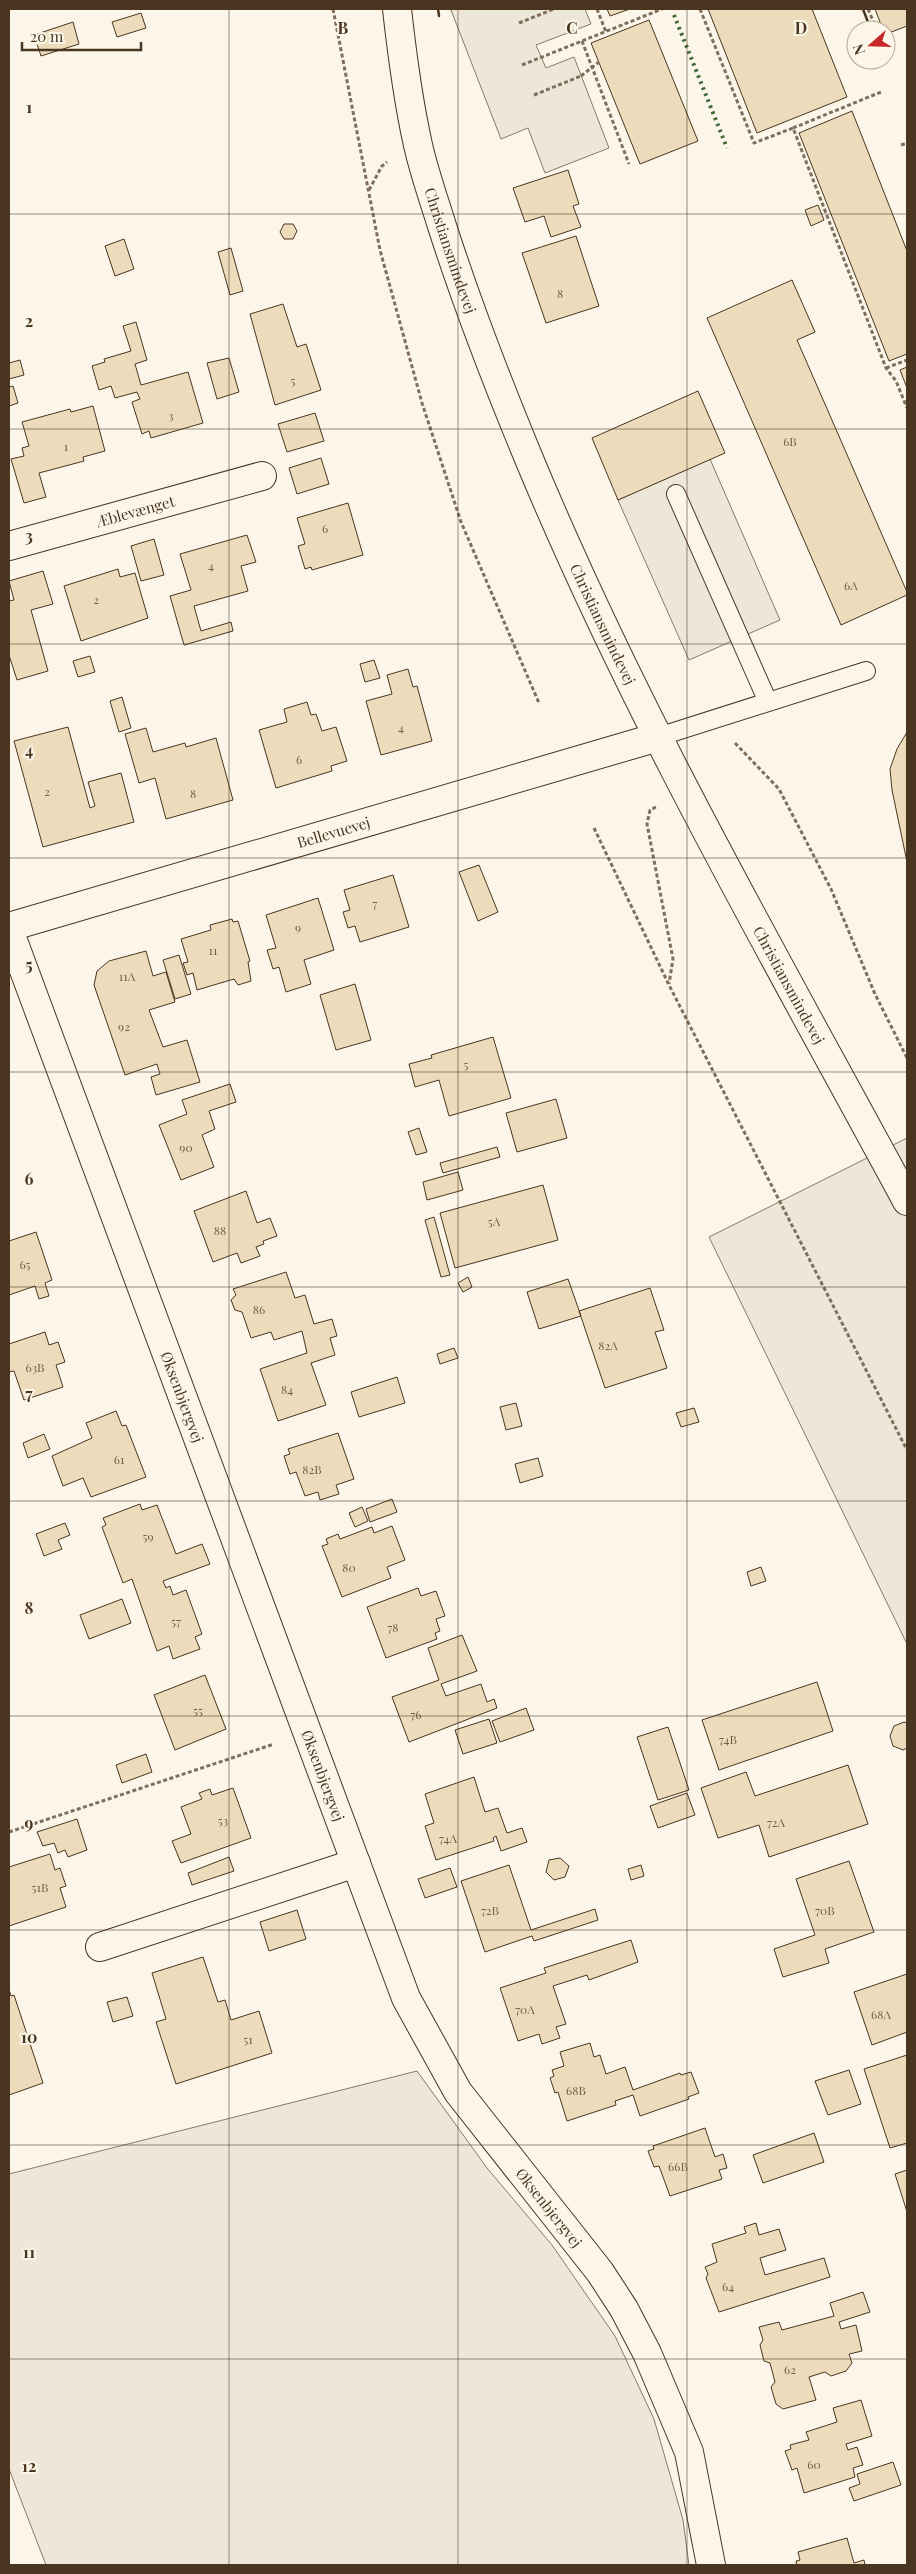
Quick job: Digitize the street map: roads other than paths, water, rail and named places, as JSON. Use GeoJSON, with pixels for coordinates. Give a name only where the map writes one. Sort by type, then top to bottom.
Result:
{"type":"FeatureCollection","features":[{"type":"Feature","properties":{"kind":"street","name":"Christiansmindevej"},"geometry":{"type":"LineString","coordinates":[[397,9],[405,76],[418,147],[471,312],[555,521],[613,648],[658,738],[907,1201]]}},
{"type":"Feature","properties":{"kind":"street","name":"Æblevænget"},"geometry":{"type":"LineString","coordinates":[[9,546],[262,476]]}},
{"type":"Feature","properties":{"kind":"street","name":"Bellevuevej"},"geometry":{"type":"LineString","coordinates":[[9,928],[658,738]]}},
{"type":"Feature","properties":{"kind":"street","name":"Øksenbjergvej"},"geometry":{"type":"LineString","coordinates":[[9,928],[406,1998],[458,2092],[595,2265],[624,2310],[648,2353],[689,2452],[711,2565]]}},
{"type":"Feature","properties":{"kind":"street"},"geometry":{"type":"LineString","coordinates":[[100,1946],[356,1863]]}},
{"type":"Feature","properties":{"kind":"lane"},"geometry":{"type":"LineString","coordinates":[[676,494],[768,702]]}},
{"type":"Feature","properties":{"kind":"lane"},"geometry":{"type":"LineString","coordinates":[[658,738],[866,671]]}}]}
